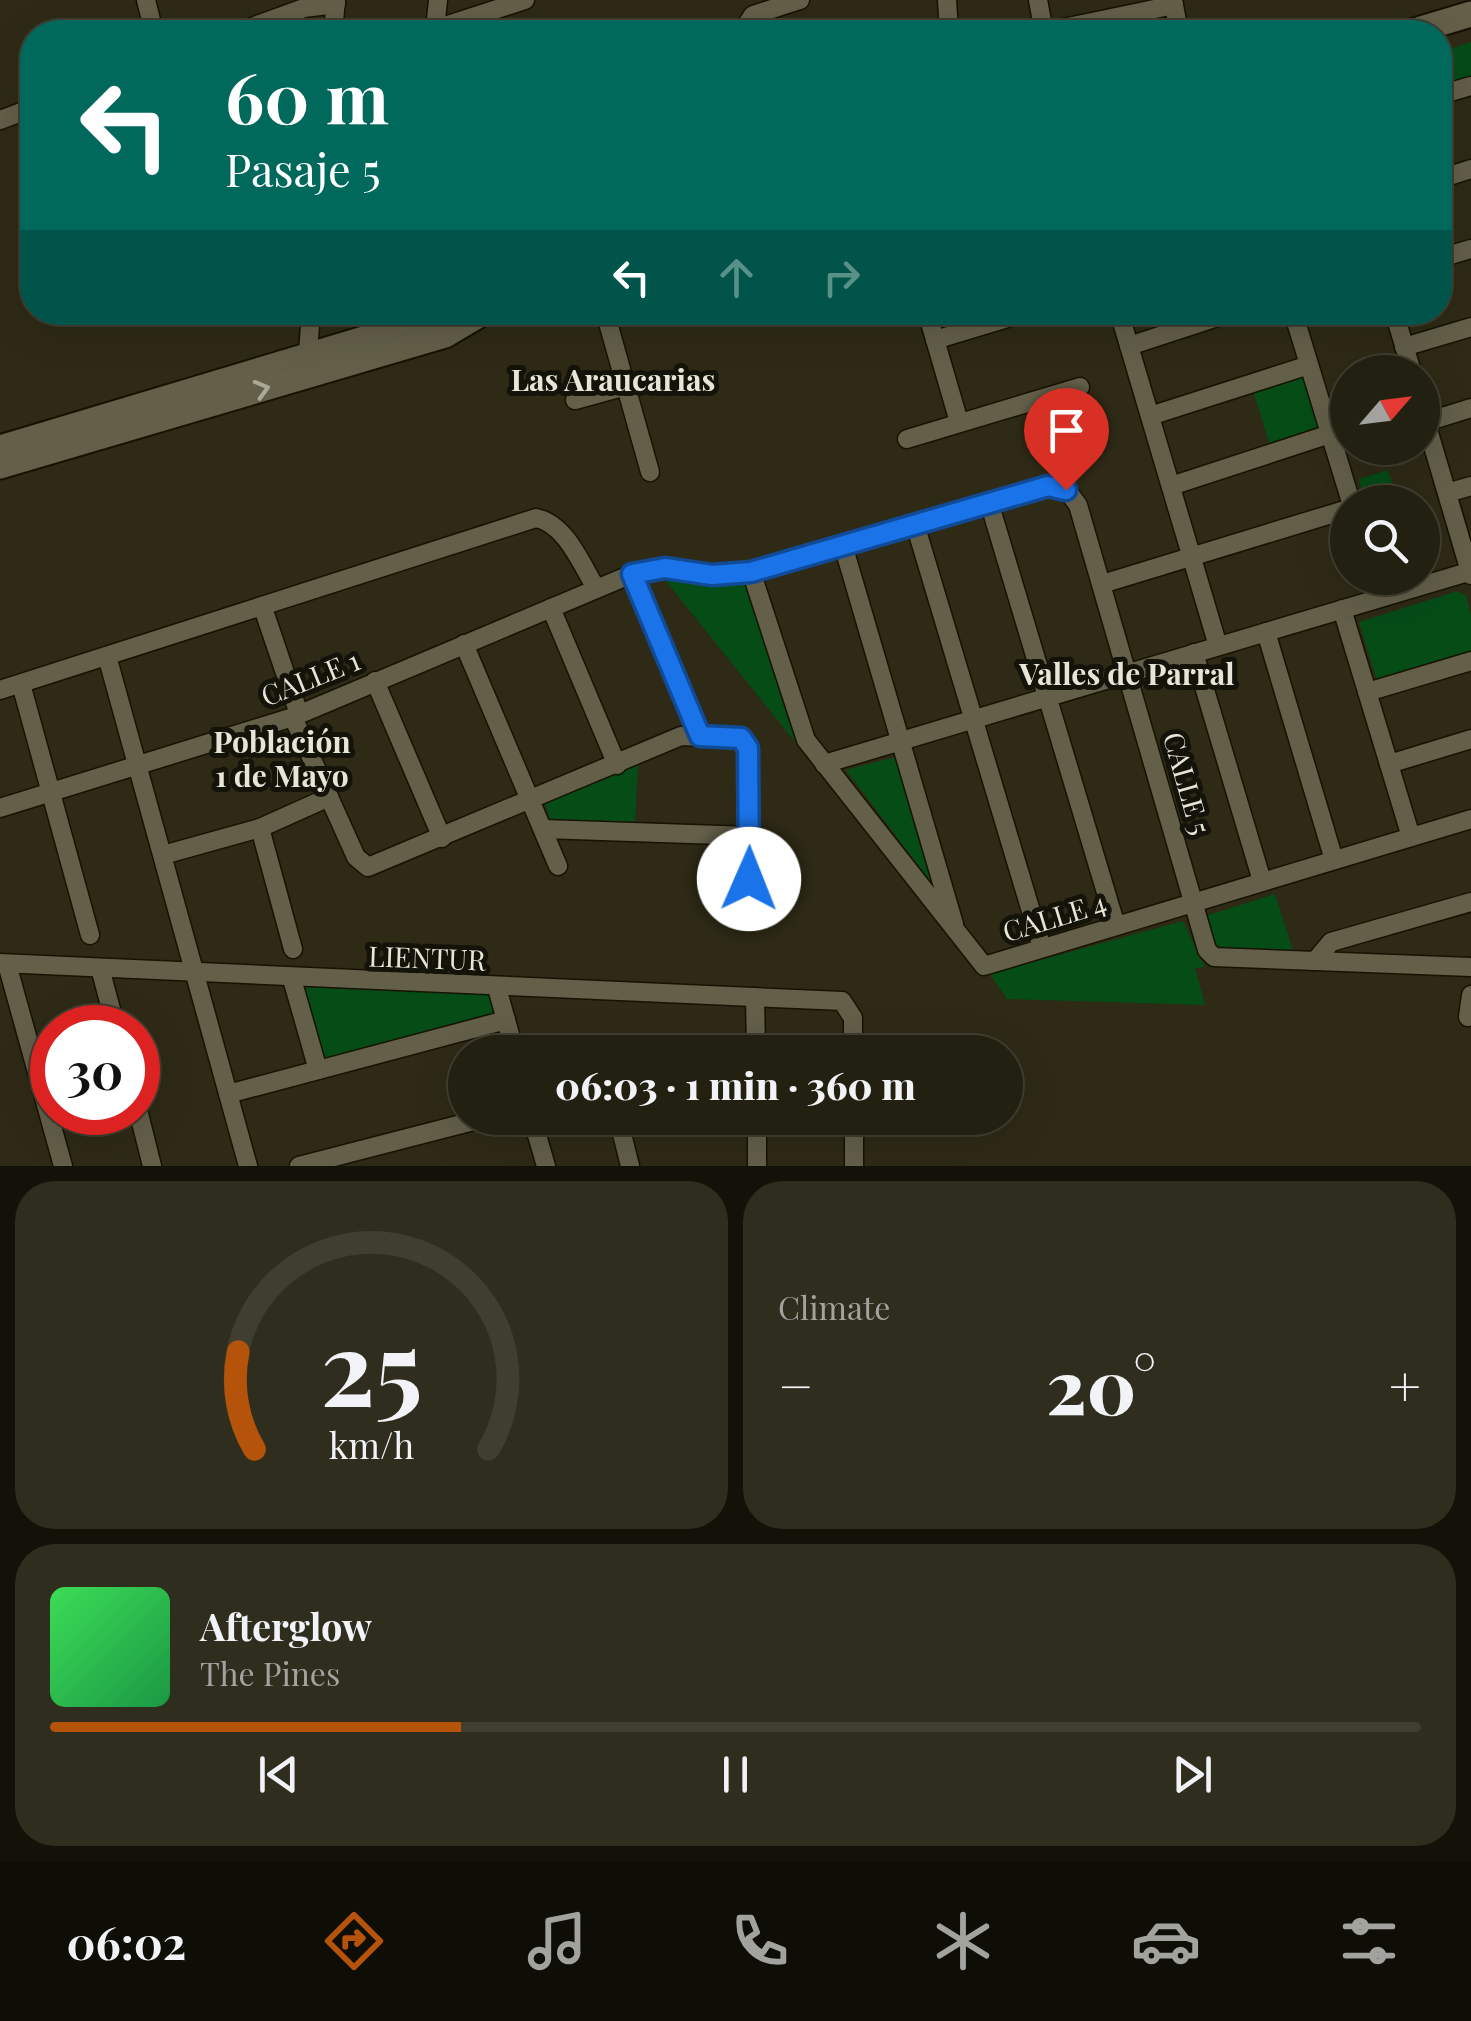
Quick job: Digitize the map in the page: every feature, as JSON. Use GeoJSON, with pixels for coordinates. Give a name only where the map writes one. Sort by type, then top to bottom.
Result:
{"type":"FeatureCollection","features":[{"type":"Feature","properties":{"kind":"street"},"geometry":{"type":"LineString","coordinates":[[464,20],[525,0]]}},
{"type":"Feature","properties":{"kind":"street"},"geometry":{"type":"LineString","coordinates":[[751,20],[761,11],[800,0]]}},
{"type":"Feature","properties":{"kind":"street"},"geometry":{"type":"LineString","coordinates":[[271,20],[336,2]]}},
{"type":"Feature","properties":{"kind":"street"},"geometry":{"type":"LineString","coordinates":[[1098,20],[1174,3]]}},
{"type":"Feature","properties":{"kind":"street"},"geometry":{"type":"LineString","coordinates":[[307,365],[310,325]]}},
{"type":"Feature","properties":{"kind":"street"},"geometry":{"type":"LineString","coordinates":[[0,466],[417,325]]}},
{"type":"Feature","properties":{"kind":"street"},"geometry":{"type":"LineString","coordinates":[[0,448],[307,365],[445,335],[462,325]]}},
{"type":"Feature","properties":{"kind":"street"},"geometry":{"type":"LineString","coordinates":[[608,325],[650,472]]}},
{"type":"Feature","properties":{"kind":"street"},"geometry":{"type":"LineString","coordinates":[[930,325],[959,422]]}},
{"type":"Feature","properties":{"kind":"street"},"geometry":{"type":"LineString","coordinates":[[935,340],[985,325]]}},
{"type":"Feature","properties":{"kind":"street"},"geometry":{"type":"LineString","coordinates":[[1123,325],[1218,646]]}},
{"type":"Feature","properties":{"kind":"street"},"geometry":{"type":"LineString","coordinates":[[1129,346],[1193,325]]}},
{"type":"Feature","properties":{"kind":"street"},"geometry":{"type":"LineString","coordinates":[[1172,486],[1330,434],[1297,325]]}},
{"type":"Feature","properties":{"kind":"street"},"geometry":{"type":"LineString","coordinates":[[1398,325],[1407,355]]}},
{"type":"Feature","properties":{"kind":"street"},"geometry":{"type":"LineString","coordinates":[[1404,347],[1471,327]]}},
{"type":"Feature","properties":{"kind":"street"},"geometry":{"type":"LineString","coordinates":[[1150,416],[1309,365]]}},
{"type":"Feature","properties":{"kind":"street"},"geometry":{"type":"LineString","coordinates":[[575,400],[626,386]]}},
{"type":"Feature","properties":{"kind":"street"},"geometry":{"type":"LineString","coordinates":[[907,440],[1080,387]]}},
{"type":"Feature","properties":{"kind":"street"},"geometry":{"type":"LineString","coordinates":[[1440,413],[1471,408]]}},
{"type":"Feature","properties":{"kind":"street"},"geometry":{"type":"LineString","coordinates":[[824,764],[1471,572],[1439,465]]}},
{"type":"Feature","properties":{"kind":"street","name":"CALLE 5"},"geometry":{"type":"LineString","coordinates":[[632,574],[665,568],[712,575],[751,572],[1048,486],[1066,490],[1078,505],[1208,950],[1214,957],[1315,961]]}},
{"type":"Feature","properties":{"kind":"street"},"geometry":{"type":"LineString","coordinates":[[1447,493],[1471,486]]}},
{"type":"Feature","properties":{"kind":"street"},"geometry":{"type":"LineString","coordinates":[[989,502],[1116,926]]}},
{"type":"Feature","properties":{"kind":"street"},"geometry":{"type":"LineString","coordinates":[[1102,584],[1330,515]]}},
{"type":"Feature","properties":{"kind":"street"},"geometry":{"type":"LineString","coordinates":[[0,690],[536,518],[548,520],[596,588]]}},
{"type":"Feature","properties":{"kind":"street"},"geometry":{"type":"LineString","coordinates":[[915,524],[1042,948]]}},
{"type":"Feature","properties":{"kind":"street"},"geometry":{"type":"LineString","coordinates":[[843,545],[957,936]]}},
{"type":"Feature","properties":{"kind":"street","name":"CALLE 4"},"geometry":{"type":"LineString","coordinates":[[751,572],[799,725],[824,764],[984,966],[1471,818]]}},
{"type":"Feature","properties":{"kind":"street"},"geometry":{"type":"LineString","coordinates":[[632,574],[700,736]]}},
{"type":"Feature","properties":{"kind":"street","name":"CALLE 1"},"geometry":{"type":"LineString","coordinates":[[0,808],[296,715],[632,574]]}},
{"type":"Feature","properties":{"kind":"street"},"geometry":{"type":"LineString","coordinates":[[262,608],[296,715],[329,797],[363,866],[373,866],[442,838],[682,736],[700,736],[746,742],[749,879]]}},
{"type":"Feature","properties":{"kind":"street"},"geometry":{"type":"LineString","coordinates":[[551,608],[617,765]]}},
{"type":"Feature","properties":{"kind":"street"},"geometry":{"type":"LineString","coordinates":[[1342,609],[1410,837]]}},
{"type":"Feature","properties":{"kind":"street"},"geometry":{"type":"LineString","coordinates":[[1266,632],[1334,860]]}},
{"type":"Feature","properties":{"kind":"street"},"geometry":{"type":"LineString","coordinates":[[464,644],[558,866]]}},
{"type":"Feature","properties":{"kind":"street"},"geometry":{"type":"LineString","coordinates":[[1194,653],[1262,882]]}},
{"type":"Feature","properties":{"kind":"street"},"geometry":{"type":"LineString","coordinates":[[107,656],[248,1166]]}},
{"type":"Feature","properties":{"kind":"street"},"geometry":{"type":"LineString","coordinates":[[1367,692],[1471,661]]}},
{"type":"Feature","properties":{"kind":"street"},"geometry":{"type":"LineString","coordinates":[[375,681],[442,838]]}},
{"type":"Feature","properties":{"kind":"street"},"geometry":{"type":"LineString","coordinates":[[21,684],[90,934]]}},
{"type":"Feature","properties":{"kind":"street"},"geometry":{"type":"LineString","coordinates":[[1388,764],[1471,739]]}},
{"type":"Feature","properties":{"kind":"street"},"geometry":{"type":"LineString","coordinates":[[163,855],[260,828],[329,797]]}},
{"type":"Feature","properties":{"kind":"street"},"geometry":{"type":"LineString","coordinates":[[260,828],[294,949]]}},
{"type":"Feature","properties":{"kind":"street"},"geometry":{"type":"LineString","coordinates":[[543,829],[750,836]]}},
{"type":"Feature","properties":{"kind":"street"},"geometry":{"type":"LineString","coordinates":[[1315,961],[1331,942],[1471,902]]}},
{"type":"Feature","properties":{"kind":"street"},"geometry":{"type":"LineString","coordinates":[[1315,961],[1471,967]]}},
{"type":"Feature","properties":{"kind":"street"},"geometry":{"type":"LineString","coordinates":[[4,964],[63,1166]]}},
{"type":"Feature","properties":{"kind":"street","name":"LIENTUR"},"geometry":{"type":"LineString","coordinates":[[4,964],[842,1001],[850,1008],[852,1035]]}},
{"type":"Feature","properties":{"kind":"street"},"geometry":{"type":"LineString","coordinates":[[100,968],[110,1005]]}},
{"type":"Feature","properties":{"kind":"street"},"geometry":{"type":"LineString","coordinates":[[292,979],[318,1070]]}},
{"type":"Feature","properties":{"kind":"street"},"geometry":{"type":"LineString","coordinates":[[497,988],[510,1035]]}},
{"type":"Feature","properties":{"kind":"street"},"geometry":{"type":"LineString","coordinates":[[1468,1017],[1471,995]]}},
{"type":"Feature","properties":{"kind":"street"},"geometry":{"type":"LineString","coordinates":[[755,996],[756,1035]]}},
{"type":"Feature","properties":{"kind":"street"},"geometry":{"type":"LineString","coordinates":[[228,1094],[506,1020]]}},
{"type":"Feature","properties":{"kind":"street"},"geometry":{"type":"LineString","coordinates":[[300,1166],[448,1128]]}},
{"type":"Feature","properties":{"kind":"street"},"geometry":{"type":"LineString","coordinates":[[144,1135],[152,1166]]}},
{"type":"Feature","properties":{"kind":"street"},"geometry":{"type":"LineString","coordinates":[[537,1135],[546,1166]]}},
{"type":"Feature","properties":{"kind":"street"},"geometry":{"type":"LineString","coordinates":[[622,1135],[630,1166]]}},
{"type":"Feature","properties":{"kind":"street"},"geometry":{"type":"LineString","coordinates":[[757,1135],[757,1166]]}},
{"type":"Feature","properties":{"kind":"street"},"geometry":{"type":"LineString","coordinates":[[854,1135],[854,1166]]}},
{"type":"Feature","properties":{"kind":"green space"},"geometry":{"type":"Polygon","coordinates":[[[1471,42],[1471,82],[1452,88],[1452,48],[1471,42]]]}},
{"type":"Feature","properties":{"kind":"green space"},"geometry":{"type":"Polygon","coordinates":[[[1306,370],[1325,432],[1271,448],[1252,388],[1306,370]]]}},
{"type":"Feature","properties":{"kind":"green space"},"geometry":{"type":"Polygon","coordinates":[[[1388,470],[1393,485],[1361,485],[1359,479],[1388,470]]]}},
{"type":"Feature","properties":{"kind":"green space"},"geometry":{"type":"Polygon","coordinates":[[[661,575],[724,583],[744,580],[796,743],[661,575]]]}},
{"type":"Feature","properties":{"kind":"green space"},"geometry":{"type":"Polygon","coordinates":[[[1457,591],[1466,596],[1471,615],[1471,655],[1378,684],[1359,622],[1457,591]]]}},
{"type":"Feature","properties":{"kind":"green space"},"geometry":{"type":"Polygon","coordinates":[[[895,757],[934,886],[846,770],[895,757]]]}},
{"type":"Feature","properties":{"kind":"green space"},"geometry":{"type":"Polygon","coordinates":[[[638,765],[635,824],[551,821],[545,804],[638,765]]]}},
{"type":"Feature","properties":{"kind":"green space"},"geometry":{"type":"Polygon","coordinates":[[[1275,894],[1294,954],[1220,949],[1213,942],[1206,916],[1275,894]]]}},
{"type":"Feature","properties":{"kind":"green space"},"geometry":{"type":"Polygon","coordinates":[[[1183,921],[1205,967],[1195,968],[1205,1005],[1007,999],[990,974],[1183,921]]]}},
{"type":"Feature","properties":{"kind":"green space"},"geometry":{"type":"Polygon","coordinates":[[[297,984],[494,991],[501,1017],[321,1066],[297,984]]]}},
{"type":"Feature","properties":{"kind":"district","name":"Las Araucarias"},"geometry":{"type":"Point","coordinates":[613,379]}},
{"type":"Feature","properties":{"kind":"district","name":"Valles de Parral"},"geometry":{"type":"Point","coordinates":[1127,673]}},
{"type":"Feature","properties":{"kind":"district","name":"Población 1 de Mayo"},"geometry":{"type":"Point","coordinates":[282,758]}},
{"type":"Feature","properties":{"kind":"route"},"geometry":{"type":"LineString","coordinates":[[749,879],[746,742],[741,738],[700,736],[632,574],[665,568],[712,575],[751,572],[1048,486],[1066,490]]}}]}
